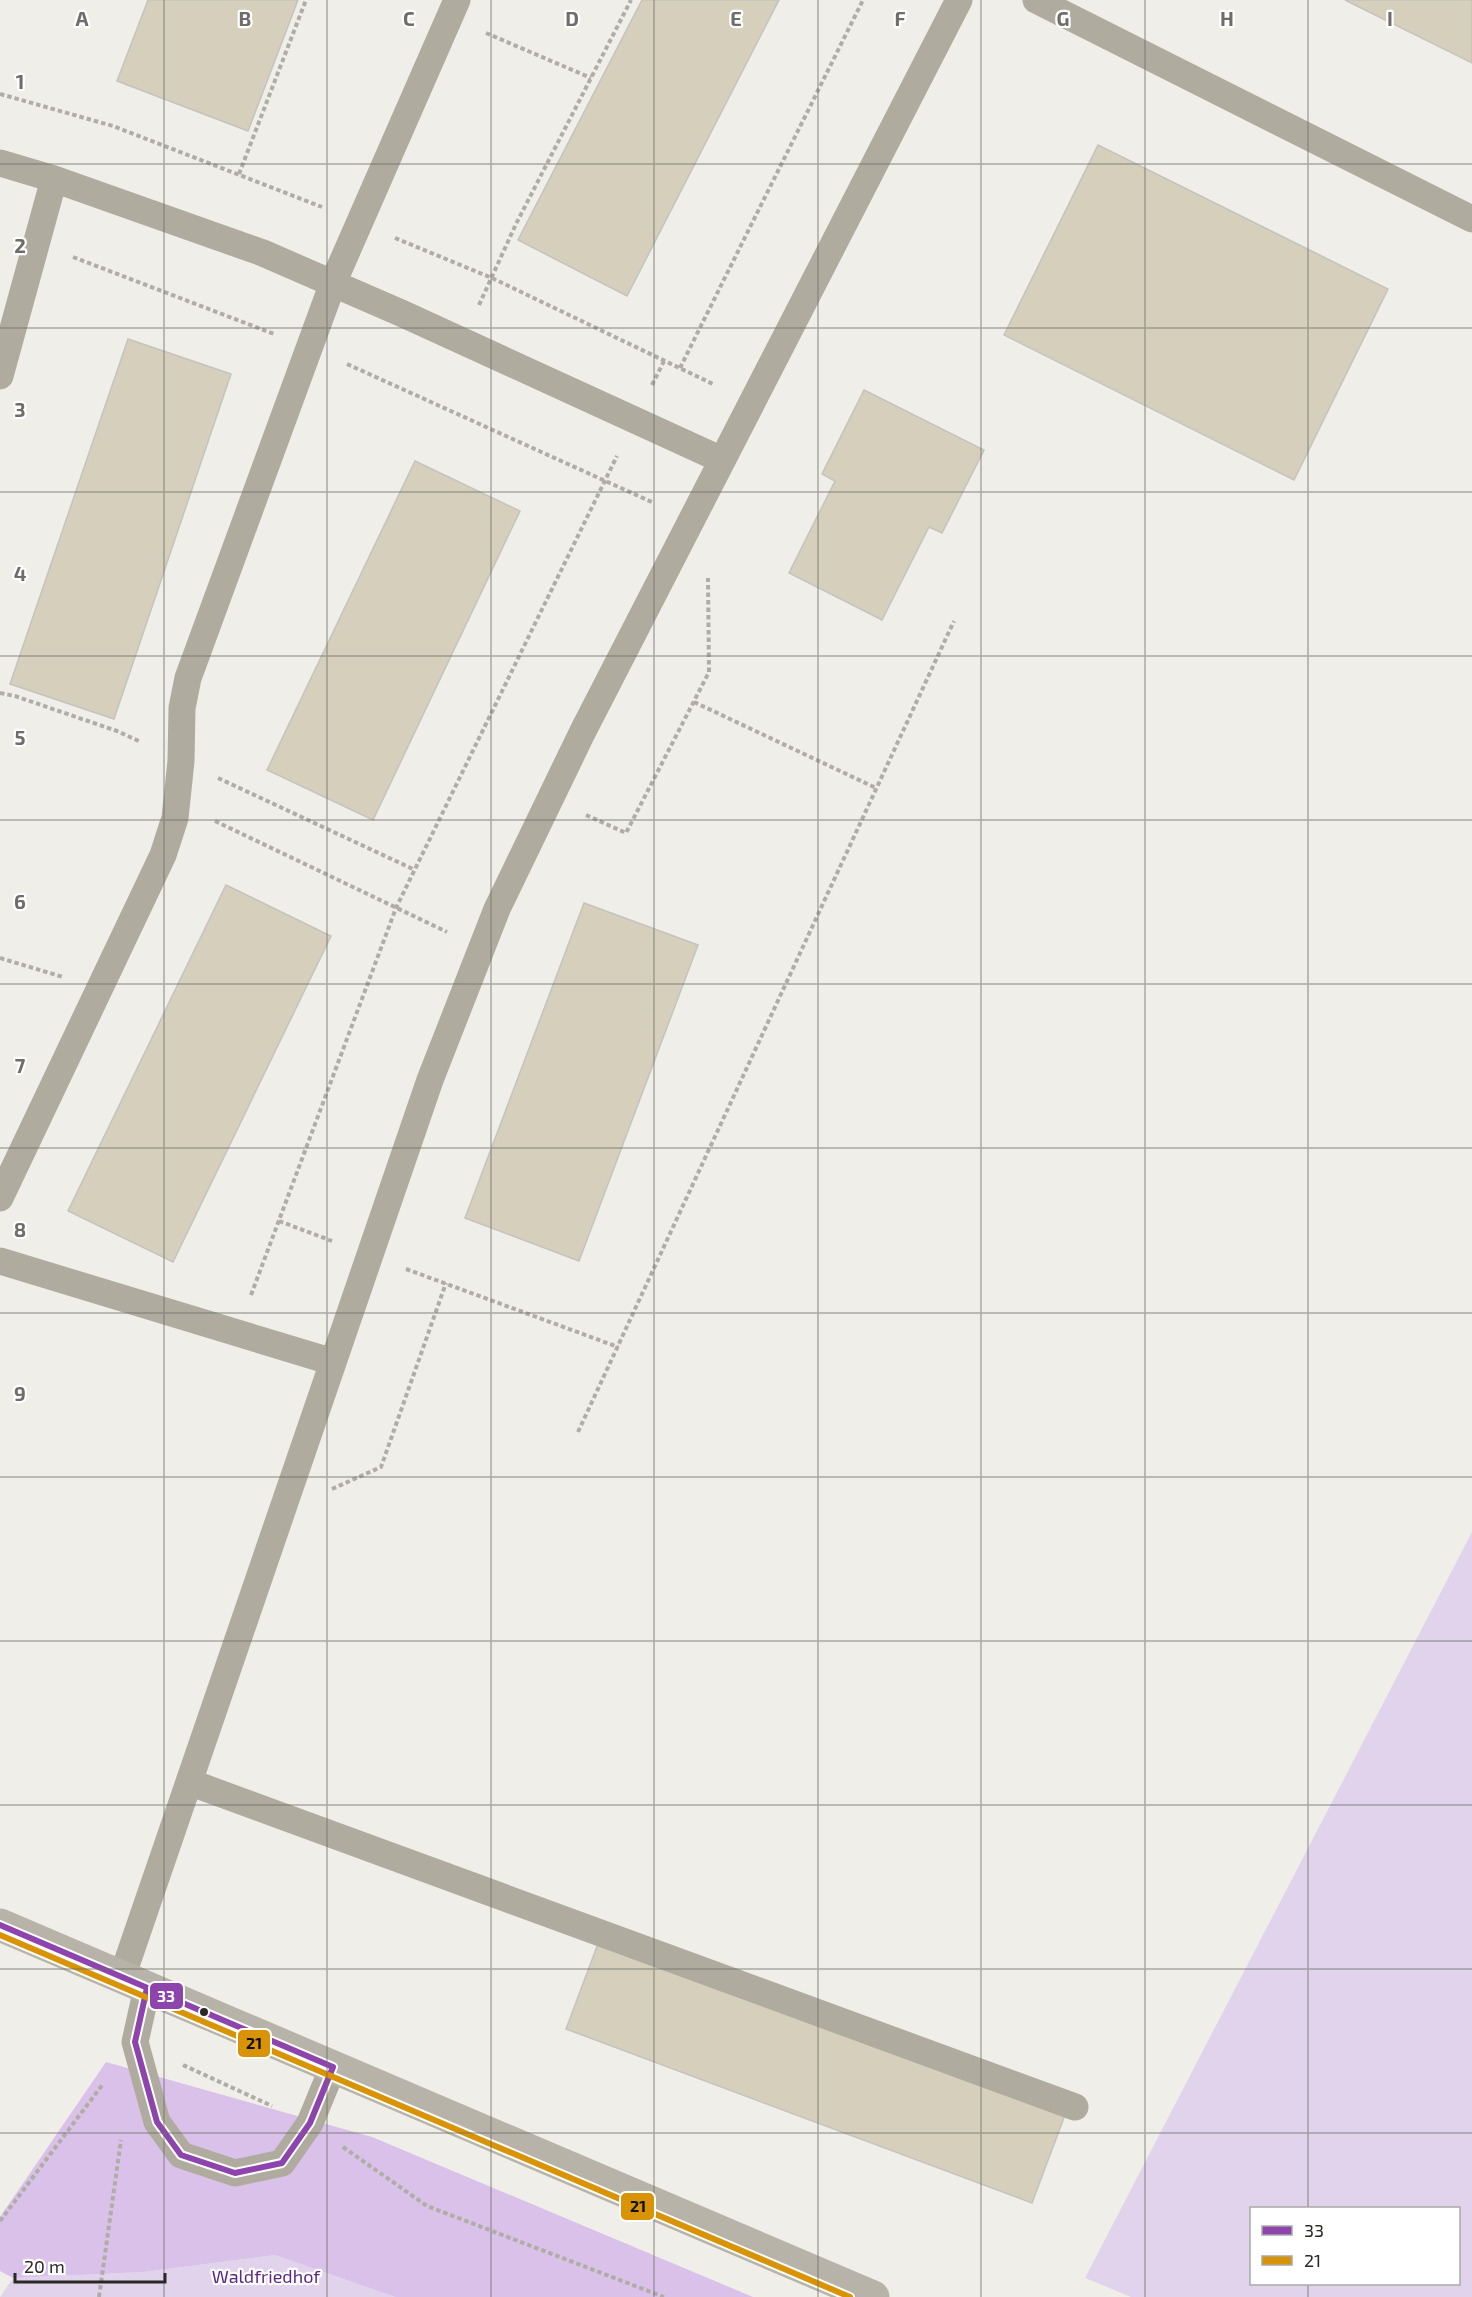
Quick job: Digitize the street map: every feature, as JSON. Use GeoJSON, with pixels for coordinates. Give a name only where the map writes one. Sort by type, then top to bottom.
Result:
{"type":"FeatureCollection","features":[{"type":"Feature","properties":{"kind":"street"},"geometry":{"type":"LineString","coordinates":[[0,1925],[873,2297]]}},
{"type":"Feature","properties":{"kind":"lane"},"geometry":{"type":"LineString","coordinates":[[333,2067],[310,2123],[282,2163],[235,2173],[181,2155],[157,2122],[135,2042],[135,1983],[189,1782],[430,1080],[497,909],[691,520],[959,0]]}},
{"type":"Feature","properties":{"kind":"lane"},"geometry":{"type":"LineString","coordinates":[[1036,0],[1472,219]]}},
{"type":"Feature","properties":{"kind":"lane"},"geometry":{"type":"LineString","coordinates":[[0,1198],[163,855],[175,818],[181,761],[182,708],[188,678],[333,283],[453,9]]}},
{"type":"Feature","properties":{"kind":"lane"},"geometry":{"type":"LineString","coordinates":[[0,163],[54,179],[263,253],[463,341],[722,460]]}},
{"type":"Feature","properties":{"kind":"lane"},"geometry":{"type":"LineString","coordinates":[[0,376],[54,179]]}},
{"type":"Feature","properties":{"kind":"lane"},"geometry":{"type":"LineString","coordinates":[[0,1261],[333,1362]]}},
{"type":"Feature","properties":{"kind":"lane"},"geometry":{"type":"LineString","coordinates":[[189,1782],[1075,2107]]}},
{"type":"Feature","properties":{"kind":"path"},"geometry":{"type":"LineString","coordinates":[[239,174],[306,0]]}},
{"type":"Feature","properties":{"kind":"path"},"geometry":{"type":"LineString","coordinates":[[463,341],[516,224],[631,0]]}},
{"type":"Feature","properties":{"kind":"path"},"geometry":{"type":"LineString","coordinates":[[680,368],[863,0]]}},
{"type":"Feature","properties":{"kind":"path"},"geometry":{"type":"LineString","coordinates":[[453,9],[591,78]]}},
{"type":"Feature","properties":{"kind":"path"},"geometry":{"type":"LineString","coordinates":[[36,243],[368,372],[691,520],[708,576],[709,672],[694,702],[626,833],[551,798]]}},
{"type":"Feature","properties":{"kind":"path"},"geometry":{"type":"LineString","coordinates":[[237,1333],[396,908],[664,361]]}},
{"type":"Feature","properties":{"kind":"path"},"geometry":{"type":"LineString","coordinates":[[578,1432],[954,621]]}},
{"type":"Feature","properties":{"kind":"path"},"geometry":{"type":"LineString","coordinates":[[694,702],[876,788]]}},
{"type":"Feature","properties":{"kind":"path"},"geometry":{"type":"LineString","coordinates":[[177,803],[481,949]]}},
{"type":"Feature","properties":{"kind":"path"},"geometry":{"type":"LineString","coordinates":[[0,958],[100,988]]}},
{"type":"Feature","properties":{"kind":"path"},"geometry":{"type":"LineString","coordinates":[[279,1221],[618,1347]]}},
{"type":"Feature","properties":{"kind":"path"},"geometry":{"type":"LineString","coordinates":[[282,1512],[381,1467],[446,1283]]}},
{"type":"Feature","properties":{"kind":"path"},"geometry":{"type":"LineString","coordinates":[[0,2221],[135,2042],[310,2123],[427,2206],[664,2297]]}},
{"type":"Feature","properties":{"kind":"path"},"geometry":{"type":"LineString","coordinates":[[99,2297],[122,2136]]}},
{"type":"Feature","properties":{"kind":"green space"},"geometry":{"type":"Polygon","coordinates":[[[1472,1532],[1472,2297],[1131,2297],[1085,2278],[1472,1532]]]}},
{"type":"Feature","properties":{"kind":"green space","name":"Waldfriedhof"},"geometry":{"type":"Polygon","coordinates":[[[275,2255],[395,2297],[0,2297],[13,2278],[144,2272],[275,2255]]]}},
{"type":"Feature","properties":{"kind":"shaded area"},"geometry":{"type":"Polygon","coordinates":[[[106,2062],[372,2137],[753,2297],[395,2297],[275,2255],[144,2272],[13,2278],[0,2271],[0,2217],[106,2062]]]}},
{"type":"Feature","properties":{"kind":"building"},"geometry":{"type":"Polygon","coordinates":[[[148,0],[298,0],[248,131],[117,81],[148,0]]]}},
{"type":"Feature","properties":{"kind":"building"},"geometry":{"type":"Polygon","coordinates":[[[642,0],[779,0],[627,296],[518,240],[642,0]]]}},
{"type":"Feature","properties":{"kind":"building"},"geometry":{"type":"Polygon","coordinates":[[[1345,0],[1472,0],[1472,63],[1345,0]]]}},
{"type":"Feature","properties":{"kind":"building"},"geometry":{"type":"Polygon","coordinates":[[[1098,145],[1388,289],[1294,480],[1004,335],[1098,145]]]}},
{"type":"Feature","properties":{"kind":"building"},"geometry":{"type":"Polygon","coordinates":[[[128,339],[231,374],[114,719],[10,684],[128,339]]]}},
{"type":"Feature","properties":{"kind":"building"},"geometry":{"type":"Polygon","coordinates":[[[864,390],[984,450],[942,533],[929,527],[882,620],[789,573],[835,481],[822,474],[864,390]]]}},
{"type":"Feature","properties":{"kind":"building"},"geometry":{"type":"Polygon","coordinates":[[[415,461],[520,511],[373,820],[267,770],[415,461]]]}},
{"type":"Feature","properties":{"kind":"building"},"geometry":{"type":"Polygon","coordinates":[[[226,885],[331,936],[173,1262],[68,1211],[226,885]]]}},
{"type":"Feature","properties":{"kind":"building"},"geometry":{"type":"Polygon","coordinates":[[[584,903],[698,945],[579,1261],[465,1218],[584,903]]]}},
{"type":"Feature","properties":{"kind":"building"},"geometry":{"type":"Polygon","coordinates":[[[599,1941],[1065,2115],[1032,2203],[566,2029],[599,1941]]]}},
{"type":"Feature","properties":{"kind":"transit line","name":"33"},"geometry":{"type":"LineString","coordinates":[[0,1925],[333,2067]]}},
{"type":"Feature","properties":{"kind":"transit line","name":"21"},"geometry":{"type":"LineString","coordinates":[[0,1935],[850,2297]]}},
{"type":"Feature","properties":{"kind":"transit line","name":"33"},"geometry":{"type":"LineString","coordinates":[[147,1988],[135,2042],[157,2122],[181,2155],[235,2173],[282,2163],[310,2123],[333,2067]]}}]}
